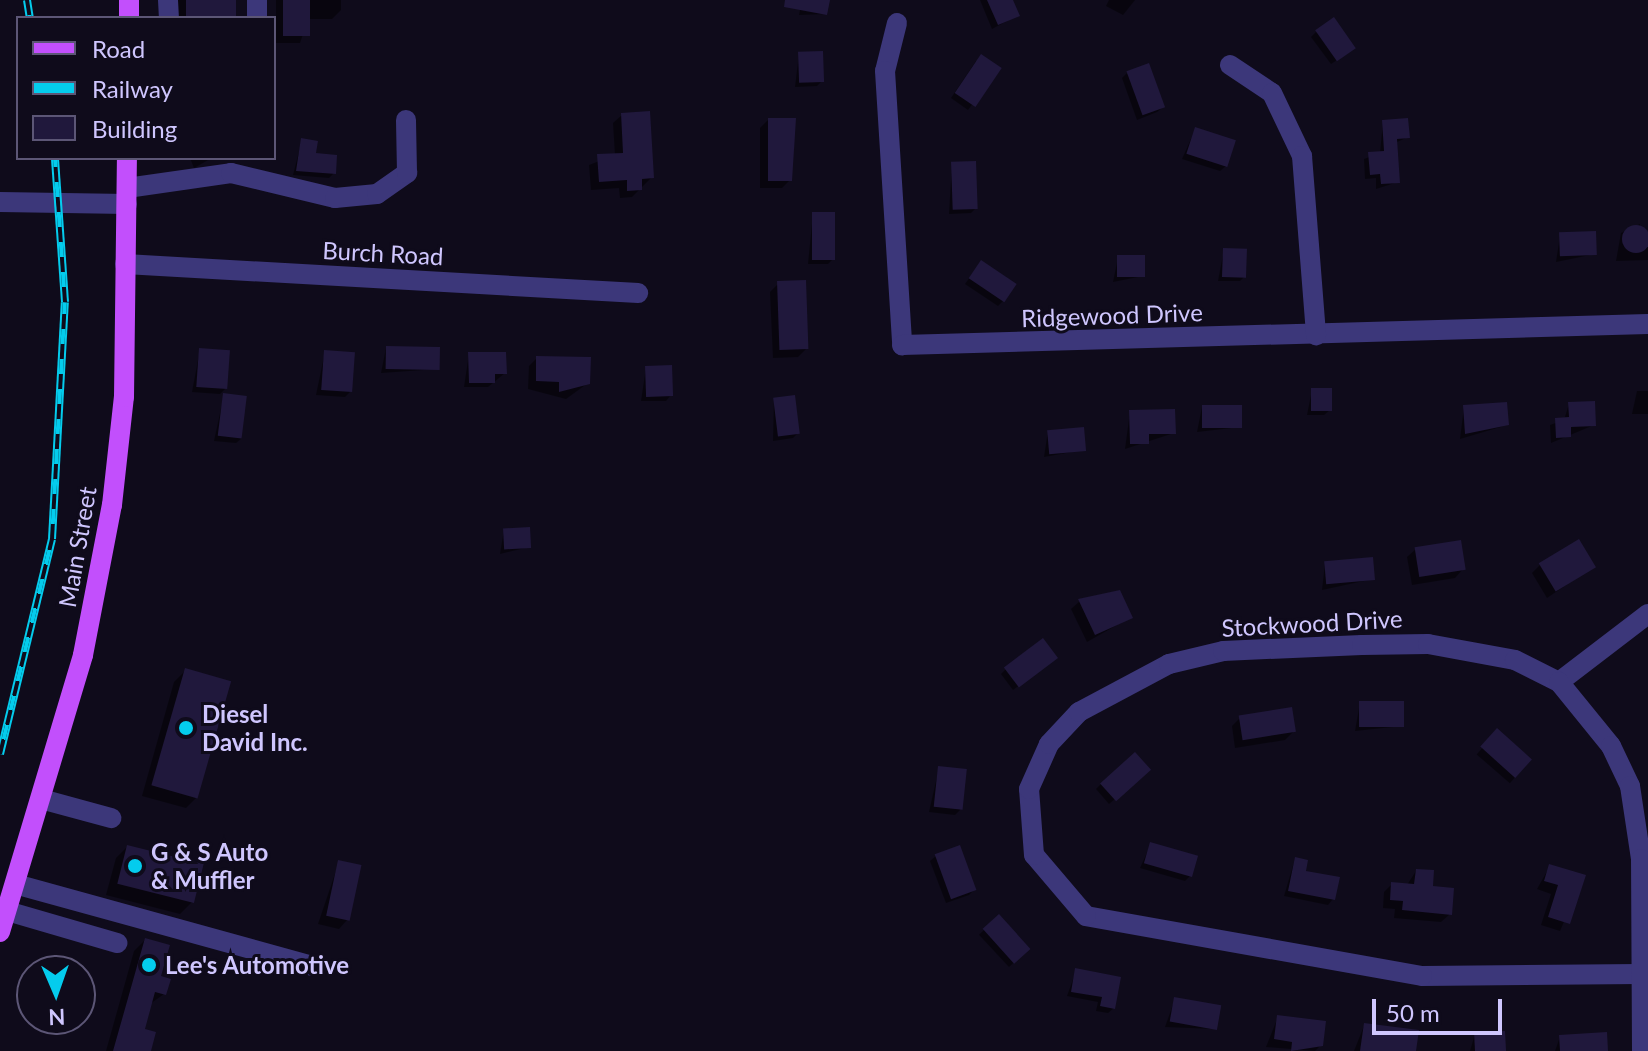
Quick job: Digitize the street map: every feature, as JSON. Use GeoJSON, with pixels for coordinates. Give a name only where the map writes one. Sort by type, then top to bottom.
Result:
{"type":"FeatureCollection","features":[{"type":"Feature","properties":{"kind":"main road","name":"Main Street"},"geometry":{"type":"LineString","coordinates":[[0,932],[83,655],[112,505],[125,264],[127,160]]}},
{"type":"Feature","properties":{"kind":"street","name":"Ridgewood Drive"},"geometry":{"type":"LineString","coordinates":[[897,23],[885,86],[902,345],[1648,324]]}},
{"type":"Feature","properties":{"kind":"street"},"geometry":{"type":"LineString","coordinates":[[1230,65],[1272,93],[1302,156],[1316,335]]}},
{"type":"Feature","properties":{"kind":"street"},"geometry":{"type":"LineString","coordinates":[[0,202],[127,196],[231,173],[335,198],[377,194],[407,173],[406,120]]}},
{"type":"Feature","properties":{"kind":"street","name":"Burch Road"},"geometry":{"type":"LineString","coordinates":[[125,264],[638,293]]}},
{"type":"Feature","properties":{"kind":"street"},"geometry":{"type":"LineString","coordinates":[[1559,682],[1648,614]]}},
{"type":"Feature","properties":{"kind":"street","name":"Stockwood Drive"},"geometry":{"type":"LineString","coordinates":[[1640,974],[1422,976],[1086,916],[1034,855],[1029,789],[1049,744],[1079,712],[1169,664],[1223,651],[1428,644],[1515,660],[1559,682],[1611,746],[1630,786],[1641,859],[1642,1051]]}},
{"type":"Feature","properties":{"kind":"street"},"geometry":{"type":"LineString","coordinates":[[41,799],[111,818]]}},
{"type":"Feature","properties":{"kind":"street"},"geometry":{"type":"LineString","coordinates":[[15,884],[312,966]]}},
{"type":"Feature","properties":{"kind":"street"},"geometry":{"type":"LineString","coordinates":[[7,911],[117,943]]}},
{"type":"Feature","properties":{"kind":"building"},"geometry":{"type":"Polygon","coordinates":[[[186,0],[236,0],[236,16],[186,16],[186,0]]]}},
{"type":"Feature","properties":{"kind":"building"},"geometry":{"type":"Polygon","coordinates":[[[283,0],[310,0],[310,36],[283,36],[283,0]]]}},
{"type":"Feature","properties":{"kind":"building"},"geometry":{"type":"Polygon","coordinates":[[[785,0],[830,0],[827,15],[784,7],[785,0]]]}},
{"type":"Feature","properties":{"kind":"building"},"geometry":{"type":"Polygon","coordinates":[[[987,0],[1013,0],[1020,16],[998,25],[987,0]]]}},
{"type":"Feature","properties":{"kind":"building"},"geometry":{"type":"Polygon","coordinates":[[[1334,17],[1356,48],[1337,61],[1315,30],[1334,17]]]}},
{"type":"Feature","properties":{"kind":"building"},"geometry":{"type":"Polygon","coordinates":[[[823,51],[824,82],[799,83],[798,52],[823,51]]]}},
{"type":"Feature","properties":{"kind":"building"},"geometry":{"type":"Polygon","coordinates":[[[981,54],[1002,68],[975,107],[955,93],[981,54]]]}},
{"type":"Feature","properties":{"kind":"building"},"geometry":{"type":"Polygon","coordinates":[[[1149,63],[1165,107],[1143,115],[1126,71],[1149,63]]]}},
{"type":"Feature","properties":{"kind":"building"},"geometry":{"type":"Polygon","coordinates":[[[650,111],[654,178],[642,179],[642,190],[627,191],[627,180],[599,182],[597,154],[623,153],[621,113],[650,111]]]}},
{"type":"Feature","properties":{"kind":"building"},"geometry":{"type":"Polygon","coordinates":[[[768,118],[796,118],[792,181],[768,181],[768,118]]]}},
{"type":"Feature","properties":{"kind":"building"},"geometry":{"type":"Polygon","coordinates":[[[1408,118],[1410,138],[1397,139],[1400,183],[1381,184],[1380,174],[1370,175],[1368,152],[1384,151],[1382,120],[1408,118]]]}},
{"type":"Feature","properties":{"kind":"building"},"geometry":{"type":"Polygon","coordinates":[[[1195,127],[1236,140],[1227,167],[1186,154],[1195,127]]]}},
{"type":"Feature","properties":{"kind":"building"},"geometry":{"type":"Polygon","coordinates":[[[301,138],[318,141],[316,153],[337,155],[336,174],[296,171],[301,138]]]}},
{"type":"Feature","properties":{"kind":"building"},"geometry":{"type":"Polygon","coordinates":[[[976,161],[978,209],[953,210],[951,162],[976,161]]]}},
{"type":"Feature","properties":{"kind":"building"},"geometry":{"type":"Polygon","coordinates":[[[812,212],[835,212],[835,260],[812,260],[812,212]]]}},
{"type":"Feature","properties":{"kind":"building"},"geometry":{"type":"Polygon","coordinates":[[[1636,225],[1646,229],[1649,244],[1646,249],[1636,253],[1626,249],[1622,239],[1626,229],[1636,225]]]}},
{"type":"Feature","properties":{"kind":"building"},"geometry":{"type":"Polygon","coordinates":[[[1596,231],[1597,255],[1560,256],[1559,232],[1596,231]]]}},
{"type":"Feature","properties":{"kind":"building"},"geometry":{"type":"Polygon","coordinates":[[[1223,248],[1247,249],[1246,278],[1222,277],[1223,248]]]}},
{"type":"Feature","properties":{"kind":"building"},"geometry":{"type":"Polygon","coordinates":[[[1117,255],[1145,255],[1145,277],[1117,277],[1117,255]]]}},
{"type":"Feature","properties":{"kind":"building"},"geometry":{"type":"Polygon","coordinates":[[[981,260],[1017,284],[1004,302],[969,278],[981,260]]]}},
{"type":"Feature","properties":{"kind":"building"},"geometry":{"type":"Polygon","coordinates":[[[806,280],[808,349],[779,350],[777,281],[806,280]]]}},
{"type":"Feature","properties":{"kind":"building"},"geometry":{"type":"Polygon","coordinates":[[[386,346],[440,347],[440,370],[386,369],[386,346]]]}},
{"type":"Feature","properties":{"kind":"building"},"geometry":{"type":"Polygon","coordinates":[[[199,348],[230,350],[227,389],[196,387],[199,348]]]}},
{"type":"Feature","properties":{"kind":"building"},"geometry":{"type":"Polygon","coordinates":[[[324,350],[355,352],[352,392],[321,390],[324,350]]]}},
{"type":"Feature","properties":{"kind":"building"},"geometry":{"type":"Polygon","coordinates":[[[468,352],[506,352],[507,374],[495,374],[495,383],[469,383],[468,352]]]}},
{"type":"Feature","properties":{"kind":"building"},"geometry":{"type":"Polygon","coordinates":[[[536,356],[591,357],[590,384],[559,392],[559,382],[536,381],[536,356]]]}},
{"type":"Feature","properties":{"kind":"building"},"geometry":{"type":"Polygon","coordinates":[[[672,365],[673,396],[646,397],[645,366],[672,365]]]}},
{"type":"Feature","properties":{"kind":"building"},"geometry":{"type":"Polygon","coordinates":[[[1311,388],[1332,388],[1332,411],[1311,411],[1311,388]]]}},
{"type":"Feature","properties":{"kind":"building"},"geometry":{"type":"Polygon","coordinates":[[[223,393],[247,396],[242,439],[218,436],[223,393]]]}},
{"type":"Feature","properties":{"kind":"building"},"geometry":{"type":"Polygon","coordinates":[[[795,395],[800,434],[778,436],[773,398],[795,395]]]}},
{"type":"Feature","properties":{"kind":"building"},"geometry":{"type":"Polygon","coordinates":[[[1595,401],[1596,426],[1571,427],[1571,437],[1556,438],[1555,418],[1569,417],[1568,402],[1595,401]]]}},
{"type":"Feature","properties":{"kind":"building"},"geometry":{"type":"Polygon","coordinates":[[[1507,402],[1509,425],[1465,434],[1463,405],[1507,402]]]}},
{"type":"Feature","properties":{"kind":"building"},"geometry":{"type":"Polygon","coordinates":[[[1202,405],[1242,405],[1242,428],[1202,428],[1202,405]]]}},
{"type":"Feature","properties":{"kind":"building"},"geometry":{"type":"Polygon","coordinates":[[[1175,409],[1176,434],[1149,434],[1149,444],[1130,444],[1129,410],[1175,409]]]}},
{"type":"Feature","properties":{"kind":"building"},"geometry":{"type":"Polygon","coordinates":[[[1084,427],[1086,451],[1049,454],[1047,430],[1084,427]]]}},
{"type":"Feature","properties":{"kind":"building"},"geometry":{"type":"Polygon","coordinates":[[[530,527],[531,548],[504,549],[503,528],[530,527]]]}},
{"type":"Feature","properties":{"kind":"building"},"geometry":{"type":"Polygon","coordinates":[[[1579,539],[1596,567],[1556,591],[1539,563],[1579,539]]]}},
{"type":"Feature","properties":{"kind":"building"},"geometry":{"type":"Polygon","coordinates":[[[1461,540],[1466,570],[1419,577],[1415,547],[1461,540]]]}},
{"type":"Feature","properties":{"kind":"building"},"geometry":{"type":"Polygon","coordinates":[[[1373,557],[1375,580],[1326,584],[1324,561],[1373,557]]]}},
{"type":"Feature","properties":{"kind":"building"},"geometry":{"type":"Polygon","coordinates":[[[1120,590],[1133,618],[1095,635],[1078,599],[1120,590]]]}},
{"type":"Feature","properties":{"kind":"building"},"geometry":{"type":"Polygon","coordinates":[[[1043,638],[1058,658],[1019,687],[1004,667],[1043,638]]]}},
{"type":"Feature","properties":{"kind":"building"},"geometry":{"type":"Polygon","coordinates":[[[185,668],[231,681],[198,799],[151,785],[185,668]]]}},
{"type":"Feature","properties":{"kind":"building"},"geometry":{"type":"Polygon","coordinates":[[[1359,701],[1404,701],[1404,727],[1359,727],[1359,701]]]}},
{"type":"Feature","properties":{"kind":"building"},"geometry":{"type":"Polygon","coordinates":[[[1292,707],[1296,732],[1243,740],[1239,715],[1292,707]]]}},
{"type":"Feature","properties":{"kind":"building"},"geometry":{"type":"Polygon","coordinates":[[[1497,728],[1532,759],[1515,778],[1480,747],[1497,728]]]}},
{"type":"Feature","properties":{"kind":"building"},"geometry":{"type":"Polygon","coordinates":[[[1135,752],[1151,770],[1116,801],[1100,783],[1135,752]]]}},
{"type":"Feature","properties":{"kind":"building"},"geometry":{"type":"Polygon","coordinates":[[[938,766],[967,769],[963,810],[934,807],[938,766]]]}},
{"type":"Feature","properties":{"kind":"building"},"geometry":{"type":"Polygon","coordinates":[[[1150,842],[1198,856],[1192,877],[1144,863],[1150,842]]]}},
{"type":"Feature","properties":{"kind":"building"},"geometry":{"type":"Polygon","coordinates":[[[127,845],[204,864],[194,903],[117,884],[127,845]]]}},
{"type":"Feature","properties":{"kind":"building"},"geometry":{"type":"Polygon","coordinates":[[[960,845],[976,890],[951,899],[935,854],[960,845]]]}},
{"type":"Feature","properties":{"kind":"building"},"geometry":{"type":"Polygon","coordinates":[[[1295,857],[1308,860],[1306,871],[1340,877],[1335,900],[1288,891],[1295,857]]]}},
{"type":"Feature","properties":{"kind":"building"},"geometry":{"type":"Polygon","coordinates":[[[338,860],[361,865],[350,921],[326,916],[338,860]]]}},
{"type":"Feature","properties":{"kind":"building"},"geometry":{"type":"Polygon","coordinates":[[[1549,864],[1586,875],[1570,924],[1548,917],[1558,885],[1544,881],[1549,864]]]}},
{"type":"Feature","properties":{"kind":"building"},"geometry":{"type":"Polygon","coordinates":[[[1416,869],[1434,870],[1433,886],[1454,888],[1452,915],[1402,910],[1403,901],[1390,900],[1391,882],[1414,884],[1416,869]]]}},
{"type":"Feature","properties":{"kind":"building"},"geometry":{"type":"Polygon","coordinates":[[[999,914],[1030,949],[1014,964],[983,929],[999,914]]]}},
{"type":"Feature","properties":{"kind":"building"},"geometry":{"type":"Polygon","coordinates":[[[145,938],[170,945],[161,976],[171,979],[166,995],[155,992],[145,1029],[156,1032],[151,1051],[113,1051],[145,938]]]}},
{"type":"Feature","properties":{"kind":"building"},"geometry":{"type":"Polygon","coordinates":[[[1075,968],[1121,977],[1115,1009],[1100,1006],[1102,997],[1071,992],[1075,968]]]}},
{"type":"Feature","properties":{"kind":"building"},"geometry":{"type":"Polygon","coordinates":[[[1174,997],[1221,1005],[1217,1030],[1170,1022],[1174,997]]]}},
{"type":"Feature","properties":{"kind":"building"},"geometry":{"type":"Polygon","coordinates":[[[1277,1015],[1326,1021],[1323,1046],[1291,1051],[1292,1042],[1274,1039],[1277,1015]]]}},
{"type":"Feature","properties":{"kind":"building"},"geometry":{"type":"Polygon","coordinates":[[[1364,1023],[1419,1030],[1416,1051],[1360,1051],[1364,1023]]]}},
{"type":"Feature","properties":{"kind":"building"},"geometry":{"type":"Polygon","coordinates":[[[1505,1031],[1506,1051],[1475,1051],[1474,1033],[1505,1031]]]}},
{"type":"Feature","properties":{"kind":"building"},"geometry":{"type":"Polygon","coordinates":[[[1607,1032],[1608,1051],[1560,1051],[1559,1035],[1607,1032]]]}},
{"type":"Feature","properties":{"kind":"railway"},"geometry":{"type":"LineString","coordinates":[[27,0],[30,16]]}},
{"type":"Feature","properties":{"kind":"railway"},"geometry":{"type":"LineString","coordinates":[[0,754],[52,539],[65,302],[55,160]]}},
{"type":"Feature","properties":{"kind":"place","name":"Diesel David Inc."},"geometry":{"type":"Point","coordinates":[186,728]}},
{"type":"Feature","properties":{"kind":"place","name":"G & S Auto & Muffler"},"geometry":{"type":"Point","coordinates":[135,866]}},
{"type":"Feature","properties":{"kind":"place","name":"Lee's Automotive"},"geometry":{"type":"Point","coordinates":[149,965]}}]}
